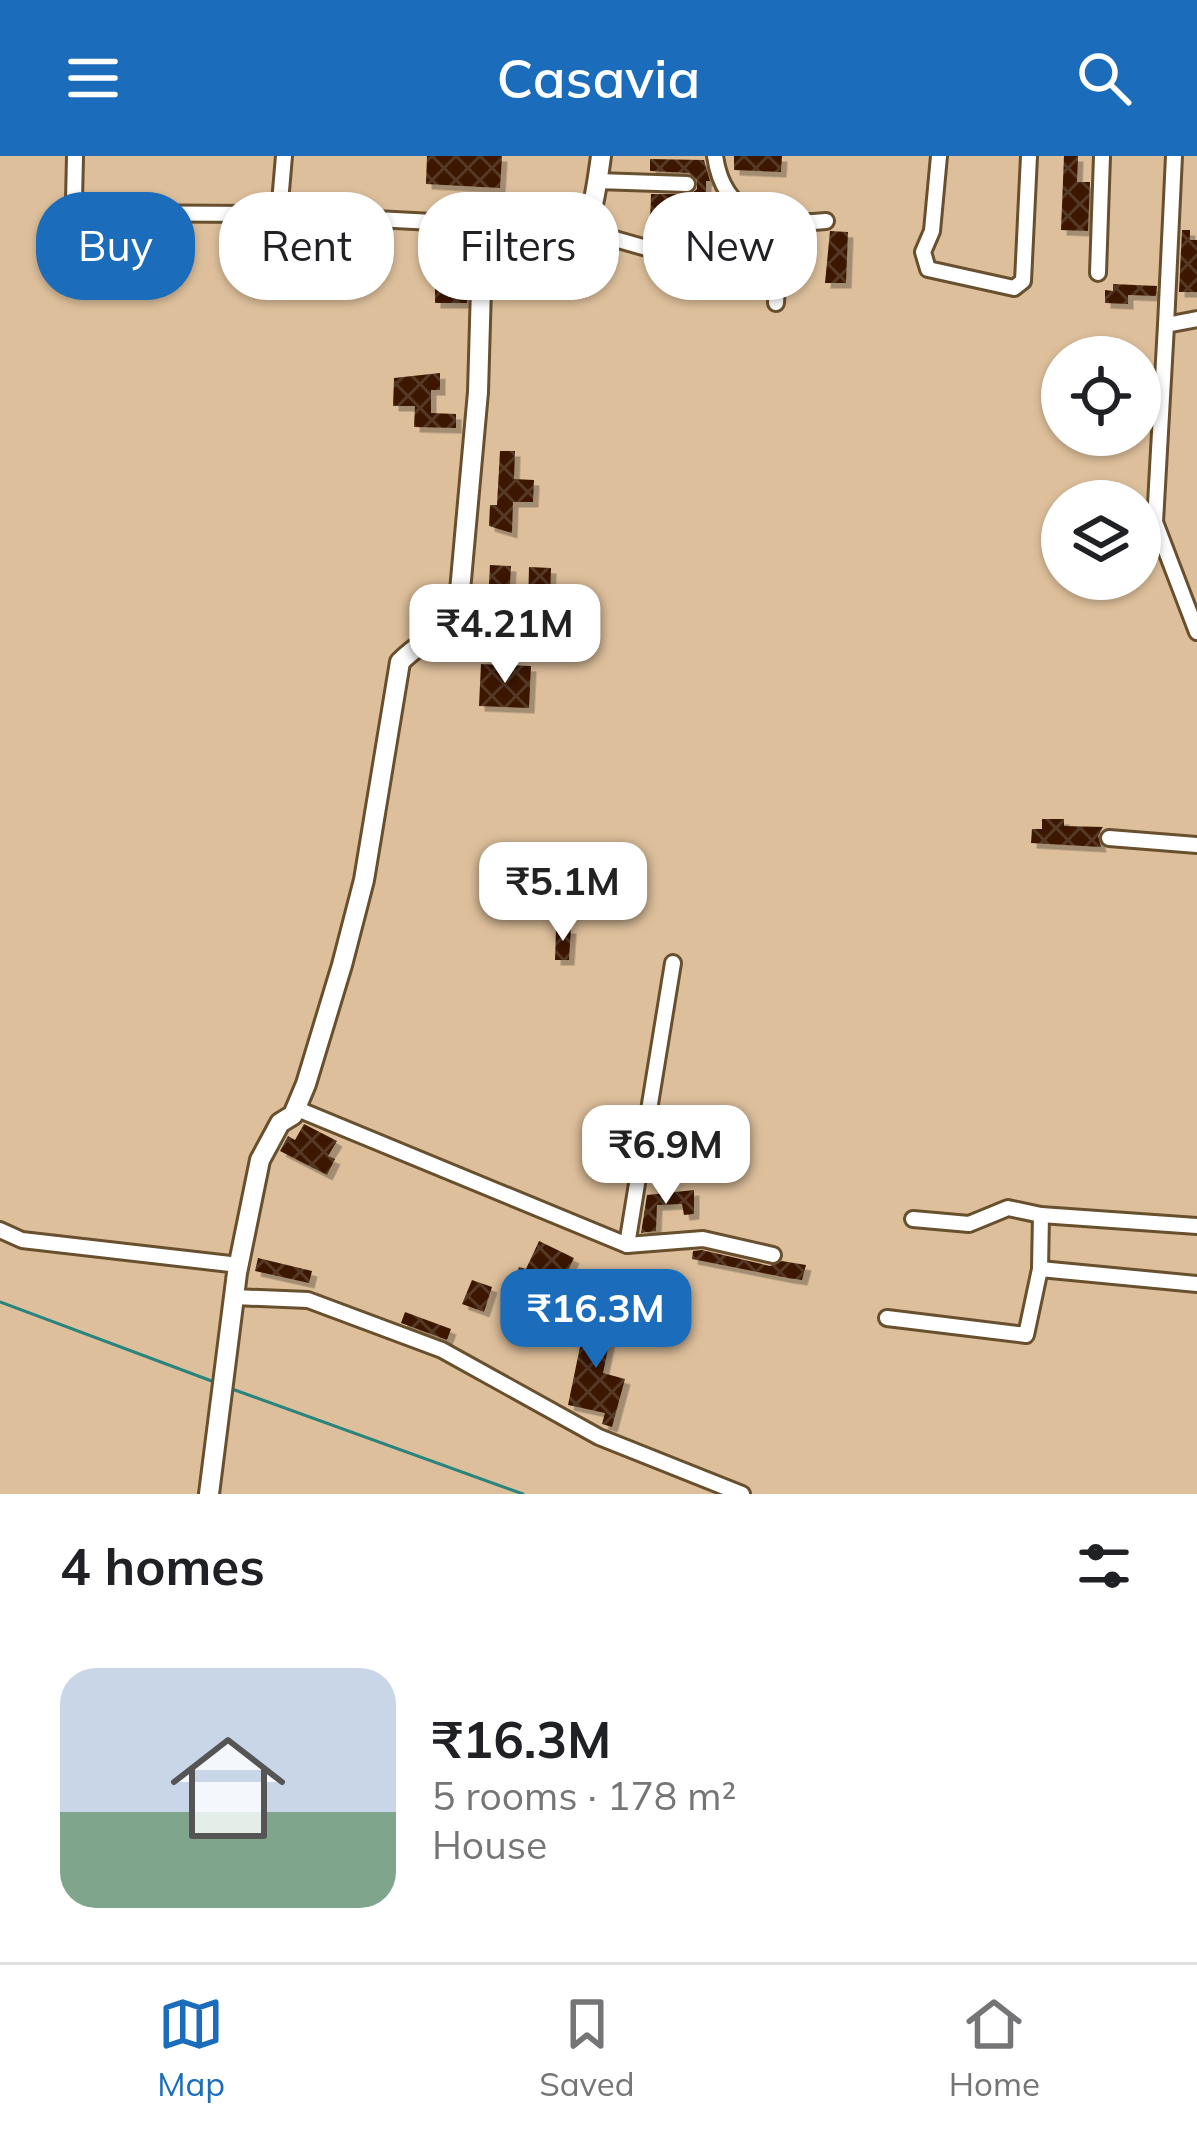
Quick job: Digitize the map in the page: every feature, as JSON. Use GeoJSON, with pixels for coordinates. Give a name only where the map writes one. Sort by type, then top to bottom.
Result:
{"type":"FeatureCollection","features":[{"type":"Feature","properties":{"kind":"street"},"geometry":{"type":"LineString","coordinates":[[75,156],[74,201],[85,212],[219,213]]}},
{"type":"Feature","properties":{"kind":"street"},"geometry":{"type":"LineString","coordinates":[[281,192],[284,156]]}},
{"type":"Feature","properties":{"kind":"street"},"geometry":{"type":"LineString","coordinates":[[596,192],[601,156]]}},
{"type":"Feature","properties":{"kind":"street"},"geometry":{"type":"LineString","coordinates":[[716,156],[719,182],[748,212],[783,225],[826,221]]}},
{"type":"Feature","properties":{"kind":"street"},"geometry":{"type":"LineString","coordinates":[[939,156],[932,231],[922,253],[928,269],[1014,288],[1023,281],[1029,156]]}},
{"type":"Feature","properties":{"kind":"street"},"geometry":{"type":"LineString","coordinates":[[1098,273],[1102,156]]}},
{"type":"Feature","properties":{"kind":"street"},"geometry":{"type":"LineString","coordinates":[[1174,156],[1156,522],[1197,632]]}},
{"type":"Feature","properties":{"kind":"street"},"geometry":{"type":"LineString","coordinates":[[598,181],[687,184]]}},
{"type":"Feature","properties":{"kind":"street"},"geometry":{"type":"LineString","coordinates":[[619,240],[777,285],[776,303]]}},
{"type":"Feature","properties":{"kind":"street"},"geometry":{"type":"LineString","coordinates":[[209,1494],[234,1297],[260,1160],[280,1123],[295,1108],[336,985],[364,880],[400,662],[450,625],[459,602],[478,392],[479,300]]}},
{"type":"Feature","properties":{"kind":"street"},"geometry":{"type":"LineString","coordinates":[[1166,325],[1197,319]]}},
{"type":"Feature","properties":{"kind":"street"},"geometry":{"type":"LineString","coordinates":[[1109,838],[1197,845]]}},
{"type":"Feature","properties":{"kind":"street"},"geometry":{"type":"LineString","coordinates":[[627,1245],[674,963]]}},
{"type":"Feature","properties":{"kind":"street"},"geometry":{"type":"LineString","coordinates":[[295,1108],[627,1245],[704,1239],[772,1255]]}},
{"type":"Feature","properties":{"kind":"street"},"geometry":{"type":"LineString","coordinates":[[913,1219],[969,1224],[1008,1208],[1041,1215],[1197,1226]]}},
{"type":"Feature","properties":{"kind":"street"},"geometry":{"type":"LineString","coordinates":[[887,1318],[1026,1335],[1040,1269],[1041,1215]]}},
{"type":"Feature","properties":{"kind":"street"},"geometry":{"type":"LineString","coordinates":[[0,1230],[22,1240],[239,1265]]}},
{"type":"Feature","properties":{"kind":"street"},"geometry":{"type":"LineString","coordinates":[[1040,1269],[1197,1285]]}},
{"type":"Feature","properties":{"kind":"street"},"geometry":{"type":"LineString","coordinates":[[234,1297],[308,1300],[442,1350],[599,1437],[742,1494]]}},
{"type":"Feature","properties":{"kind":"building"},"geometry":{"type":"Polygon","coordinates":[[[427,156],[502,156],[500,188],[426,184],[427,156]]]}},
{"type":"Feature","properties":{"kind":"building"},"geometry":{"type":"Polygon","coordinates":[[[734,156],[782,156],[781,172],[734,170],[734,156]]]}},
{"type":"Feature","properties":{"kind":"building"},"geometry":{"type":"Polygon","coordinates":[[[1064,156],[1078,156],[1077,182],[1090,182],[1088,231],[1061,230],[1064,156]]]}},
{"type":"Feature","properties":{"kind":"building"},"geometry":{"type":"Polygon","coordinates":[[[650,159],[704,160],[710,181],[706,181],[706,192],[693,192],[697,180],[689,173],[650,171],[650,159]]]}},
{"type":"Feature","properties":{"kind":"building"},"geometry":{"type":"Polygon","coordinates":[[[1182,230],[1190,230],[1190,240],[1197,240],[1197,292],[1179,292],[1182,230]]]}},
{"type":"Feature","properties":{"kind":"building"},"geometry":{"type":"Polygon","coordinates":[[[830,231],[848,232],[846,283],[825,283],[830,231]]]}},
{"type":"Feature","properties":{"kind":"building"},"geometry":{"type":"Polygon","coordinates":[[[1113,284],[1157,286],[1156,296],[1128,295],[1128,304],[1105,303],[1105,290],[1113,291],[1113,284]]]}},
{"type":"Feature","properties":{"kind":"building"},"geometry":{"type":"Polygon","coordinates":[[[435,300],[467,300],[467,303],[435,300]]]}},
{"type":"Feature","properties":{"kind":"building"},"geometry":{"type":"Polygon","coordinates":[[[440,373],[440,390],[431,390],[431,413],[456,414],[456,428],[414,427],[415,406],[393,406],[394,378],[440,373]]]}},
{"type":"Feature","properties":{"kind":"building"},"geometry":{"type":"Polygon","coordinates":[[[500,451],[515,451],[514,479],[534,480],[533,502],[513,502],[512,533],[489,526],[490,505],[497,505],[500,451]]]}},
{"type":"Feature","properties":{"kind":"building"},"geometry":{"type":"Polygon","coordinates":[[[490,565],[511,566],[509,602],[488,602],[490,565]]]}},
{"type":"Feature","properties":{"kind":"building"},"geometry":{"type":"Polygon","coordinates":[[[529,567],[551,568],[549,632],[536,631],[536,640],[514,639],[515,608],[528,608],[529,567]]]}},
{"type":"Feature","properties":{"kind":"building"},"geometry":{"type":"Polygon","coordinates":[[[481,664],[531,666],[529,708],[479,706],[481,664]]]}},
{"type":"Feature","properties":{"kind":"building"},"geometry":{"type":"Polygon","coordinates":[[[1042,819],[1064,819],[1064,826],[1103,827],[1098,836],[1101,847],[1031,843],[1032,829],[1042,829],[1042,819]]]}},
{"type":"Feature","properties":{"kind":"building"},"geometry":{"type":"Polygon","coordinates":[[[608,867],[608,885],[565,886],[565,868],[608,867]]]}},
{"type":"Feature","properties":{"kind":"building"},"geometry":{"type":"Polygon","coordinates":[[[556,928],[571,928],[569,960],[555,960],[556,928]]]}},
{"type":"Feature","properties":{"kind":"building"},"geometry":{"type":"Polygon","coordinates":[[[304,1124],[337,1141],[328,1156],[335,1159],[327,1175],[280,1151],[288,1136],[295,1140],[304,1124]]]}},
{"type":"Feature","properties":{"kind":"building"},"geometry":{"type":"Polygon","coordinates":[[[694,1190],[694,1214],[684,1215],[682,1204],[657,1205],[656,1231],[641,1233],[647,1195],[694,1190]]]}},
{"type":"Feature","properties":{"kind":"building"},"geometry":{"type":"Polygon","coordinates":[[[539,1241],[574,1258],[562,1296],[536,1288],[533,1303],[506,1298],[519,1267],[526,1269],[539,1241]]]}},
{"type":"Feature","properties":{"kind":"building"},"geometry":{"type":"Polygon","coordinates":[[[693,1251],[770,1266],[782,1261],[806,1265],[802,1280],[788,1278],[692,1259],[693,1251]]]}},
{"type":"Feature","properties":{"kind":"building"},"geometry":{"type":"Polygon","coordinates":[[[258,1258],[312,1271],[309,1283],[255,1271],[258,1258]]]}},
{"type":"Feature","properties":{"kind":"building"},"geometry":{"type":"Polygon","coordinates":[[[472,1280],[492,1287],[484,1312],[462,1304],[472,1280]]]}},
{"type":"Feature","properties":{"kind":"building"},"geometry":{"type":"Polygon","coordinates":[[[405,1312],[451,1329],[447,1340],[401,1323],[405,1312]]]}},
{"type":"Feature","properties":{"kind":"building"},"geometry":{"type":"Polygon","coordinates":[[[587,1313],[614,1319],[603,1373],[625,1379],[612,1427],[602,1424],[605,1413],[568,1405],[587,1313]]]}},
{"type":"Feature","properties":{"kind":"waterway"},"geometry":{"type":"LineString","coordinates":[[0,1302],[217,1383]]}},
{"type":"Feature","properties":{"kind":"waterway"},"geometry":{"type":"LineString","coordinates":[[232,1389],[523,1494]]}}]}
